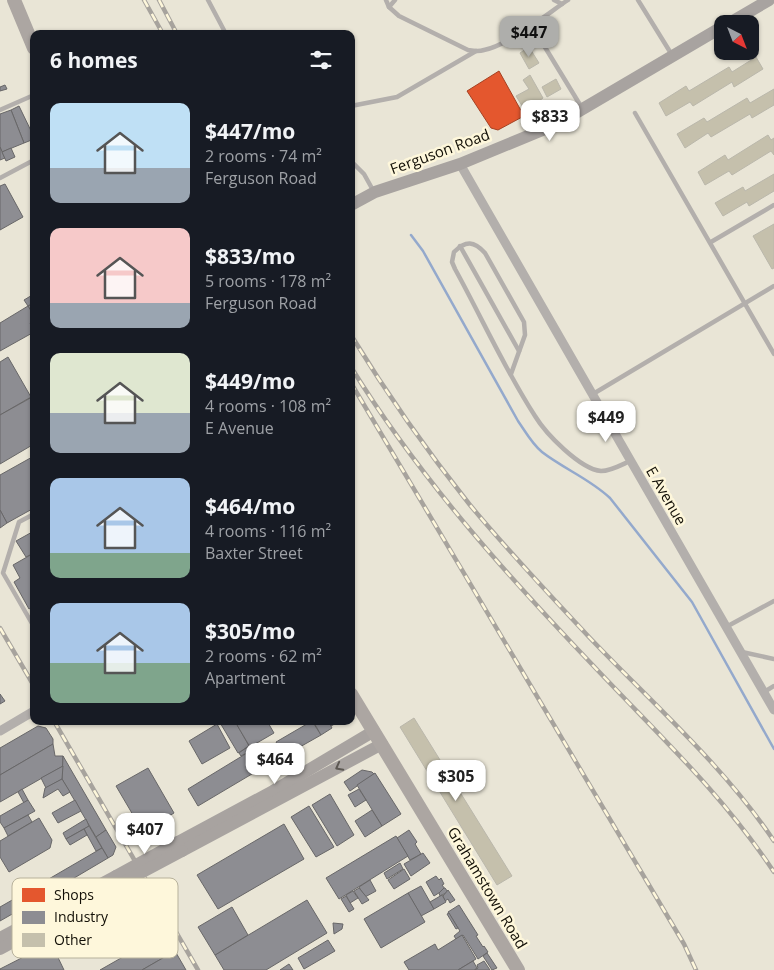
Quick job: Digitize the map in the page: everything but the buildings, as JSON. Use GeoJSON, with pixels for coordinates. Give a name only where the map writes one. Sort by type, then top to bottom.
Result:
{"type":"FeatureCollection","features":[{"type":"Feature","properties":{"kind":"main road"},"geometry":{"type":"LineString","coordinates":[[14,0],[30,38]]}},
{"type":"Feature","properties":{"kind":"main road"},"geometry":{"type":"LineString","coordinates":[[739,15],[753,4],[768,0]]}},
{"type":"Feature","properties":{"kind":"main road","name":"Ferguson Road"},"geometry":{"type":"LineString","coordinates":[[355,203],[375,192],[460,164],[544,130],[714,32]]}},
{"type":"Feature","properties":{"kind":"main road","name":"Grahamstown Road"},"geometry":{"type":"LineString","coordinates":[[355,700],[518,970]]}},
{"type":"Feature","properties":{"kind":"main road"},"geometry":{"type":"LineString","coordinates":[[122,878],[180,846],[374,731]]}},
{"type":"Feature","properties":{"kind":"main road"},"geometry":{"type":"LineString","coordinates":[[180,846],[382,744]]}},
{"type":"Feature","properties":{"kind":"main road"},"geometry":{"type":"LineString","coordinates":[[0,938],[12,932]]}},
{"type":"Feature","properties":{"kind":"main road"},"geometry":{"type":"LineString","coordinates":[[0,949],[12,942]]}},
{"type":"Feature","properties":{"kind":"street","name":"E Avenue"},"geometry":{"type":"LineString","coordinates":[[460,164],[774,710]]}},
{"type":"Feature","properties":{"kind":"street"},"geometry":{"type":"LineString","coordinates":[[0,731],[30,713]]}},
{"type":"Feature","properties":{"kind":"lane"},"geometry":{"type":"LineString","coordinates":[[208,0],[224,30]]}},
{"type":"Feature","properties":{"kind":"lane"},"geometry":{"type":"LineString","coordinates":[[386,0],[389,7],[399,16],[468,50],[476,51]]}},
{"type":"Feature","properties":{"kind":"lane"},"geometry":{"type":"LineString","coordinates":[[389,7],[395,0]]}},
{"type":"Feature","properties":{"kind":"lane"},"geometry":{"type":"LineString","coordinates":[[554,0],[562,4]]}},
{"type":"Feature","properties":{"kind":"lane"},"geometry":{"type":"LineString","coordinates":[[355,105],[397,97],[476,51],[507,41],[568,0]]}},
{"type":"Feature","properties":{"kind":"lane"},"geometry":{"type":"LineString","coordinates":[[638,0],[672,57]]}},
{"type":"Feature","properties":{"kind":"lane"},"geometry":{"type":"LineString","coordinates":[[540,39],[583,109]]}},
{"type":"Feature","properties":{"kind":"lane"},"geometry":{"type":"LineString","coordinates":[[0,110],[30,97]]}},
{"type":"Feature","properties":{"kind":"lane"},"geometry":{"type":"LineString","coordinates":[[635,113],[774,354]]}},
{"type":"Feature","properties":{"kind":"lane"},"geometry":{"type":"LineString","coordinates":[[0,178],[30,162]]}},
{"type":"Feature","properties":{"kind":"lane"},"geometry":{"type":"LineString","coordinates":[[355,165],[364,174],[375,192]]}},
{"type":"Feature","properties":{"kind":"lane"},"geometry":{"type":"LineString","coordinates":[[711,242],[774,205]]}},
{"type":"Feature","properties":{"kind":"lane"},"geometry":{"type":"LineString","coordinates":[[510,374],[525,335],[524,322],[491,263],[478,245],[470,243],[460,246],[452,256],[455,269],[510,374],[536,418],[551,436],[573,456],[588,466],[602,471],[630,461]]}},
{"type":"Feature","properties":{"kind":"lane"},"geometry":{"type":"LineString","coordinates":[[460,246],[519,352]]}},
{"type":"Feature","properties":{"kind":"lane"},"geometry":{"type":"LineString","coordinates":[[592,395],[774,286]]}},
{"type":"Feature","properties":{"kind":"lane"},"geometry":{"type":"LineString","coordinates":[[30,516],[19,522],[3,573],[30,620]]}},
{"type":"Feature","properties":{"kind":"lane"},"geometry":{"type":"LineString","coordinates":[[726,627],[774,601]]}},
{"type":"Feature","properties":{"kind":"lane"},"geometry":{"type":"LineString","coordinates":[[740,652],[774,659]]}},
{"type":"Feature","properties":{"kind":"lane"},"geometry":{"type":"LineString","coordinates":[[764,692],[774,686]]}},
{"type":"Feature","properties":{"kind":"waterway"},"geometry":{"type":"LineString","coordinates":[[411,235],[423,251],[518,421],[529,437],[542,452],[594,485],[610,498],[692,602],[774,749]]}},
{"type":"Feature","properties":{"kind":"railway"},"geometry":{"type":"LineString","coordinates":[[144,0],[161,30]]}},
{"type":"Feature","properties":{"kind":"railway"},"geometry":{"type":"LineString","coordinates":[[159,0],[175,30]]}},
{"type":"Feature","properties":{"kind":"railway"},"geometry":{"type":"LineString","coordinates":[[355,341],[408,422],[470,505],[589,637],[710,760],[754,813],[774,841]]}},
{"type":"Feature","properties":{"kind":"railway"},"geometry":{"type":"LineString","coordinates":[[355,373],[408,450],[470,529],[570,642],[715,795],[774,872]]}},
{"type":"Feature","properties":{"kind":"railway"},"geometry":{"type":"LineString","coordinates":[[355,390],[684,944],[696,970]]}},
{"type":"Feature","properties":{"kind":"railway"},"geometry":{"type":"LineString","coordinates":[[0,628],[30,679]]}},
{"type":"Feature","properties":{"kind":"railway"},"geometry":{"type":"LineString","coordinates":[[56,725],[145,878]]}},
{"type":"Feature","properties":{"kind":"railway"},"geometry":{"type":"LineString","coordinates":[[178,935],[198,970]]}}]}
